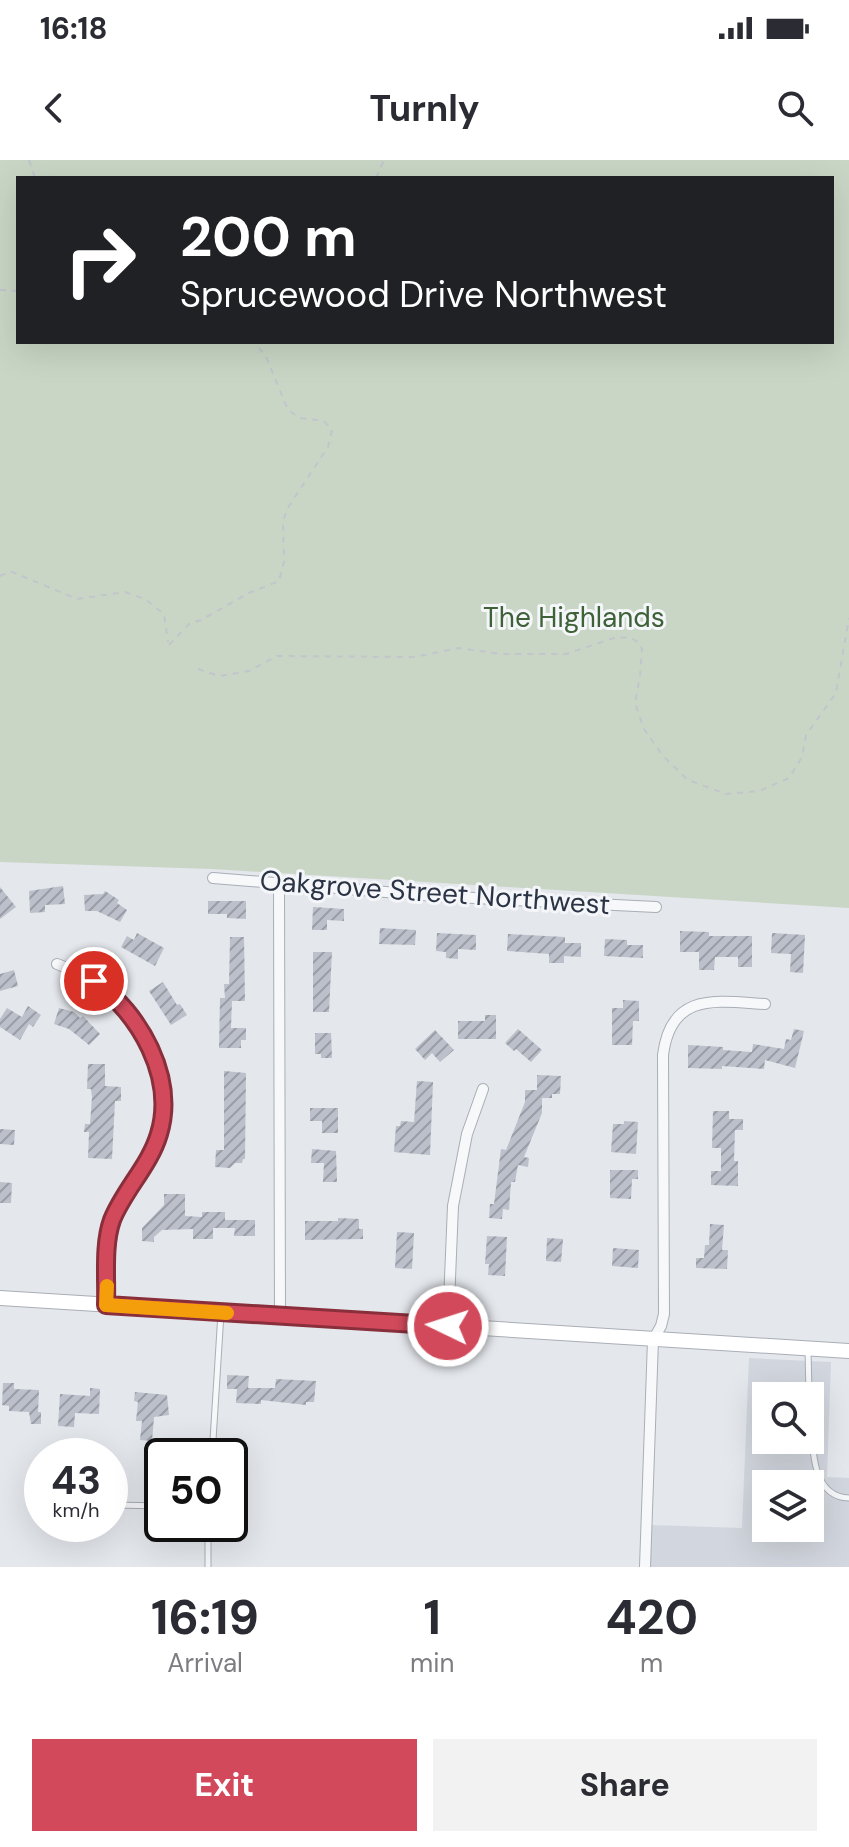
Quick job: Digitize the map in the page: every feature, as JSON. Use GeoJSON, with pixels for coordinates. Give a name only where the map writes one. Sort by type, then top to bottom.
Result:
{"type":"FeatureCollection","features":[{"type":"Feature","properties":{"kind":"main road"},"geometry":{"type":"LineString","coordinates":[[0,1298],[849,1351]]}},
{"type":"Feature","properties":{"kind":"street","name":"Oakgrove Street Northwest"},"geometry":{"type":"LineString","coordinates":[[213,878],[656,907]]}},
{"type":"Feature","properties":{"kind":"street"},"geometry":{"type":"LineString","coordinates":[[279,884],[280,1316]]}},
{"type":"Feature","properties":{"kind":"street"},"geometry":{"type":"LineString","coordinates":[[57,964],[94,981],[115,998],[150,1047],[161,1076],[165,1107],[159,1136],[116,1212],[109,1231],[106,1305]]}},
{"type":"Feature","properties":{"kind":"street"},"geometry":{"type":"LineString","coordinates":[[645,1567],[653,1340],[664,1314],[663,1055],[666,1037],[676,1017],[696,1004],[715,1001],[765,1004]]}},
{"type":"Feature","properties":{"kind":"street"},"geometry":{"type":"LineString","coordinates":[[448,1326],[457,1177],[467,1134],[483,1089]]}},
{"type":"Feature","properties":{"kind":"lane"},"geometry":{"type":"LineString","coordinates":[[213,1438],[221,1312]]}},
{"type":"Feature","properties":{"kind":"lane"},"geometry":{"type":"LineString","coordinates":[[808,1348],[809,1382]]}},
{"type":"Feature","properties":{"kind":"lane"},"geometry":{"type":"LineString","coordinates":[[814,1454],[816,1474],[826,1488],[842,1498],[849,1498]]}},
{"type":"Feature","properties":{"kind":"lane"},"geometry":{"type":"LineString","coordinates":[[208,1542],[208,1567]]}},
{"type":"Feature","properties":{"kind":"path"},"geometry":{"type":"LineString","coordinates":[[0,576],[10,571],[77,599],[125,592],[145,599],[164,614],[169,645],[189,624],[279,581],[284,562],[283,522],[287,509],[328,447],[332,430],[324,421],[300,418],[288,410],[267,359],[256,344]]}},
{"type":"Feature","properties":{"kind":"path"},"geometry":{"type":"LineString","coordinates":[[198,669],[219,676],[249,671],[277,656],[415,657],[458,648],[501,654],[566,654],[617,637],[631,638],[642,649],[635,703],[644,729],[663,756],[688,780],[726,794],[759,791],[789,778],[802,757],[806,735],[836,693],[849,618]]}},
{"type":"Feature","properties":{"kind":"shaded area"},"geometry":{"type":"Polygon","coordinates":[[[749,1358],[831,1362],[827,1477],[849,1478],[849,1567],[650,1567],[651,1525],[742,1528],[749,1358]]]}},
{"type":"Feature","properties":{"kind":"green space","name":"The Highlands"},"geometry":{"type":"Polygon","coordinates":[[[0,160],[849,160],[849,908],[212,869],[0,862],[0,160]]]}},
{"type":"Feature","properties":{"kind":"building"},"geometry":{"type":"Polygon","coordinates":[[[63,886],[65,904],[45,905],[45,912],[30,913],[29,891],[63,886]]]}},
{"type":"Feature","properties":{"kind":"building"},"geometry":{"type":"Polygon","coordinates":[[[0,887],[16,907],[0,919],[0,887]]]}},
{"type":"Feature","properties":{"kind":"building"},"geometry":{"type":"Polygon","coordinates":[[[105,891],[127,910],[120,922],[97,911],[85,911],[84,895],[103,894],[105,891]]]}},
{"type":"Feature","properties":{"kind":"building"},"geometry":{"type":"Polygon","coordinates":[[[208,901],[246,901],[246,919],[227,918],[227,914],[208,914],[208,901]]]}},
{"type":"Feature","properties":{"kind":"building"},"geometry":{"type":"Polygon","coordinates":[[[313,907],[344,909],[344,921],[327,920],[327,930],[312,930],[313,907]]]}},
{"type":"Feature","properties":{"kind":"building"},"geometry":{"type":"Polygon","coordinates":[[[380,928],[416,930],[415,945],[379,944],[380,928]]]}},
{"type":"Feature","properties":{"kind":"building"},"geometry":{"type":"Polygon","coordinates":[[[680,931],[709,932],[709,936],[752,936],[752,967],[738,967],[738,957],[715,957],[714,970],[699,970],[699,952],[680,952],[680,931]]]}},
{"type":"Feature","properties":{"kind":"building"},"geometry":{"type":"Polygon","coordinates":[[[137,933],[164,948],[155,966],[121,947],[127,936],[134,940],[137,933]]]}},
{"type":"Feature","properties":{"kind":"building"},"geometry":{"type":"Polygon","coordinates":[[[437,933],[476,935],[476,950],[458,949],[458,959],[446,958],[446,952],[436,951],[437,933]]]}},
{"type":"Feature","properties":{"kind":"building"},"geometry":{"type":"Polygon","coordinates":[[[772,933],[805,935],[803,973],[790,972],[791,954],[771,953],[772,933]]]}},
{"type":"Feature","properties":{"kind":"building"},"geometry":{"type":"Polygon","coordinates":[[[508,934],[565,937],[565,943],[581,943],[581,957],[564,956],[564,963],[549,963],[549,954],[507,951],[508,934]]]}},
{"type":"Feature","properties":{"kind":"building"},"geometry":{"type":"Polygon","coordinates":[[[230,937],[244,937],[245,1001],[232,1001],[231,1028],[246,1028],[246,1040],[241,1040],[241,1048],[219,1048],[220,998],[225,998],[224,984],[229,984],[230,937]]]}},
{"type":"Feature","properties":{"kind":"building"},"geometry":{"type":"Polygon","coordinates":[[[605,939],[627,940],[627,945],[643,945],[643,958],[604,956],[605,939]]]}},
{"type":"Feature","properties":{"kind":"building"},"geometry":{"type":"Polygon","coordinates":[[[313,952],[332,952],[329,1012],[313,1012],[313,952]]]}},
{"type":"Feature","properties":{"kind":"building"},"geometry":{"type":"Polygon","coordinates":[[[14,970],[18,986],[0,991],[0,974],[14,970]]]}},
{"type":"Feature","properties":{"kind":"building"},"geometry":{"type":"Polygon","coordinates":[[[163,982],[187,1015],[171,1025],[149,991],[163,982]]]}},
{"type":"Feature","properties":{"kind":"building"},"geometry":{"type":"Polygon","coordinates":[[[623,1000],[639,1001],[639,1021],[633,1021],[632,1045],[612,1045],[612,1008],[623,1008],[623,1000]]]}},
{"type":"Feature","properties":{"kind":"building"},"geometry":{"type":"Polygon","coordinates":[[[28,1006],[41,1015],[33,1027],[29,1024],[20,1040],[0,1027],[0,1019],[7,1008],[22,1017],[28,1006]]]}},
{"type":"Feature","properties":{"kind":"building"},"geometry":{"type":"Polygon","coordinates":[[[59,1008],[74,1012],[80,1018],[83,1016],[100,1034],[89,1045],[69,1029],[54,1024],[59,1008]]]}},
{"type":"Feature","properties":{"kind":"building"},"geometry":{"type":"Polygon","coordinates":[[[485,1015],[496,1015],[496,1039],[458,1039],[458,1021],[485,1021],[485,1015]]]}},
{"type":"Feature","properties":{"kind":"building"},"geometry":{"type":"Polygon","coordinates":[[[518,1029],[542,1050],[531,1062],[505,1043],[518,1029]]]}},
{"type":"Feature","properties":{"kind":"building"},"geometry":{"type":"Polygon","coordinates":[[[794,1029],[804,1031],[795,1068],[765,1060],[764,1069],[722,1066],[722,1069],[688,1068],[688,1045],[752,1052],[753,1044],[784,1049],[786,1039],[791,1040],[794,1029]]]}},
{"type":"Feature","properties":{"kind":"building"},"geometry":{"type":"Polygon","coordinates":[[[435,1030],[454,1050],[440,1062],[432,1053],[425,1060],[415,1049],[435,1030]]]}},
{"type":"Feature","properties":{"kind":"building"},"geometry":{"type":"Polygon","coordinates":[[[315,1033],[331,1033],[332,1058],[321,1058],[321,1054],[315,1054],[315,1033]]]}},
{"type":"Feature","properties":{"kind":"building"},"geometry":{"type":"Polygon","coordinates":[[[88,1064],[105,1064],[105,1086],[121,1087],[121,1101],[115,1101],[112,1159],[88,1158],[89,1132],[84,1132],[85,1124],[90,1124],[92,1097],[91,1089],[87,1089],[88,1064]]]}},
{"type":"Feature","properties":{"kind":"building"},"geometry":{"type":"Polygon","coordinates":[[[224,1071],[246,1073],[245,1159],[230,1168],[215,1167],[216,1150],[224,1150],[224,1071]]]}},
{"type":"Feature","properties":{"kind":"building"},"geometry":{"type":"Polygon","coordinates":[[[537,1075],[561,1076],[560,1094],[542,1098],[542,1113],[524,1157],[529,1158],[528,1167],[518,1165],[515,1182],[511,1182],[509,1210],[503,1209],[502,1219],[489,1218],[490,1204],[494,1204],[501,1149],[506,1150],[525,1102],[525,1090],[537,1090],[537,1075]]]}},
{"type":"Feature","properties":{"kind":"building"},"geometry":{"type":"Polygon","coordinates":[[[417,1081],[433,1082],[430,1155],[394,1152],[396,1126],[400,1126],[401,1121],[414,1122],[417,1081]]]}},
{"type":"Feature","properties":{"kind":"building"},"geometry":{"type":"Polygon","coordinates":[[[310,1108],[338,1108],[338,1133],[322,1133],[322,1121],[310,1121],[310,1108]]]}},
{"type":"Feature","properties":{"kind":"building"},"geometry":{"type":"Polygon","coordinates":[[[713,1111],[729,1111],[729,1119],[743,1119],[743,1130],[735,1130],[734,1161],[738,1161],[738,1186],[711,1185],[711,1171],[721,1171],[721,1148],[712,1148],[713,1111]]]}},
{"type":"Feature","properties":{"kind":"building"},"geometry":{"type":"Polygon","coordinates":[[[624,1121],[638,1122],[636,1154],[611,1152],[613,1124],[624,1124],[624,1121]]]}},
{"type":"Feature","properties":{"kind":"building"},"geometry":{"type":"Polygon","coordinates":[[[0,1129],[15,1130],[14,1145],[0,1144],[0,1129]]]}},
{"type":"Feature","properties":{"kind":"building"},"geometry":{"type":"Polygon","coordinates":[[[312,1149],[336,1151],[337,1182],[323,1182],[324,1163],[311,1163],[312,1149]]]}},
{"type":"Feature","properties":{"kind":"building"},"geometry":{"type":"Polygon","coordinates":[[[610,1170],[638,1170],[638,1179],[632,1179],[631,1199],[610,1198],[610,1170]]]}},
{"type":"Feature","properties":{"kind":"building"},"geometry":{"type":"Polygon","coordinates":[[[0,1182],[12,1183],[11,1203],[0,1203],[0,1182]]]}},
{"type":"Feature","properties":{"kind":"building"},"geometry":{"type":"Polygon","coordinates":[[[164,1194],[185,1194],[185,1216],[202,1217],[202,1212],[225,1212],[225,1220],[255,1220],[255,1236],[234,1236],[235,1228],[213,1228],[213,1239],[193,1239],[193,1229],[162,1230],[154,1237],[154,1242],[142,1241],[142,1228],[164,1205],[164,1194]]]}},
{"type":"Feature","properties":{"kind":"building"},"geometry":{"type":"Polygon","coordinates":[[[338,1218],[359,1219],[363,1239],[305,1240],[305,1221],[338,1221],[338,1218]]]}},
{"type":"Feature","properties":{"kind":"building"},"geometry":{"type":"Polygon","coordinates":[[[710,1224],[724,1225],[722,1250],[728,1250],[727,1269],[696,1268],[696,1258],[704,1258],[705,1245],[709,1245],[710,1224]]]}},
{"type":"Feature","properties":{"kind":"building"},"geometry":{"type":"Polygon","coordinates":[[[397,1232],[414,1233],[412,1269],[395,1268],[397,1232]]]}},
{"type":"Feature","properties":{"kind":"building"},"geometry":{"type":"Polygon","coordinates":[[[487,1236],[507,1237],[505,1276],[488,1275],[489,1264],[485,1264],[487,1236]]]}},
{"type":"Feature","properties":{"kind":"building"},"geometry":{"type":"Polygon","coordinates":[[[547,1238],[563,1239],[561,1262],[546,1261],[547,1238]]]}},
{"type":"Feature","properties":{"kind":"building"},"geometry":{"type":"Polygon","coordinates":[[[613,1248],[639,1250],[638,1268],[612,1266],[613,1248]]]}},
{"type":"Feature","properties":{"kind":"building"},"geometry":{"type":"Polygon","coordinates":[[[227,1375],[249,1376],[248,1388],[275,1388],[276,1379],[316,1381],[314,1402],[306,1402],[306,1405],[261,1400],[261,1404],[236,1403],[237,1389],[227,1389],[227,1375]]]}},
{"type":"Feature","properties":{"kind":"building"},"geometry":{"type":"Polygon","coordinates":[[[3,1383],[14,1383],[14,1389],[39,1390],[41,1424],[31,1424],[29,1412],[9,1411],[9,1406],[2,1405],[3,1383]]]}},
{"type":"Feature","properties":{"kind":"building"},"geometry":{"type":"Polygon","coordinates":[[[90,1388],[100,1389],[99,1414],[75,1413],[74,1427],[58,1426],[60,1394],[90,1396],[90,1388]]]}},
{"type":"Feature","properties":{"kind":"building"},"geometry":{"type":"Polygon","coordinates":[[[135,1392],[167,1395],[169,1415],[154,1417],[152,1438],[140,1440],[142,1421],[136,1421],[138,1402],[134,1401],[135,1392]]]}},
{"type":"Feature","properties":{"kind":"slow traffic"},"geometry":{"type":"LineString","coordinates":[[107,1286],[106,1305],[227,1313]]}},
{"type":"Feature","properties":{"kind":"route"},"geometry":{"type":"LineString","coordinates":[[94,981],[127,1012],[150,1047],[161,1076],[165,1107],[159,1136],[128,1189],[109,1231],[106,1305],[448,1326]]}}]}
